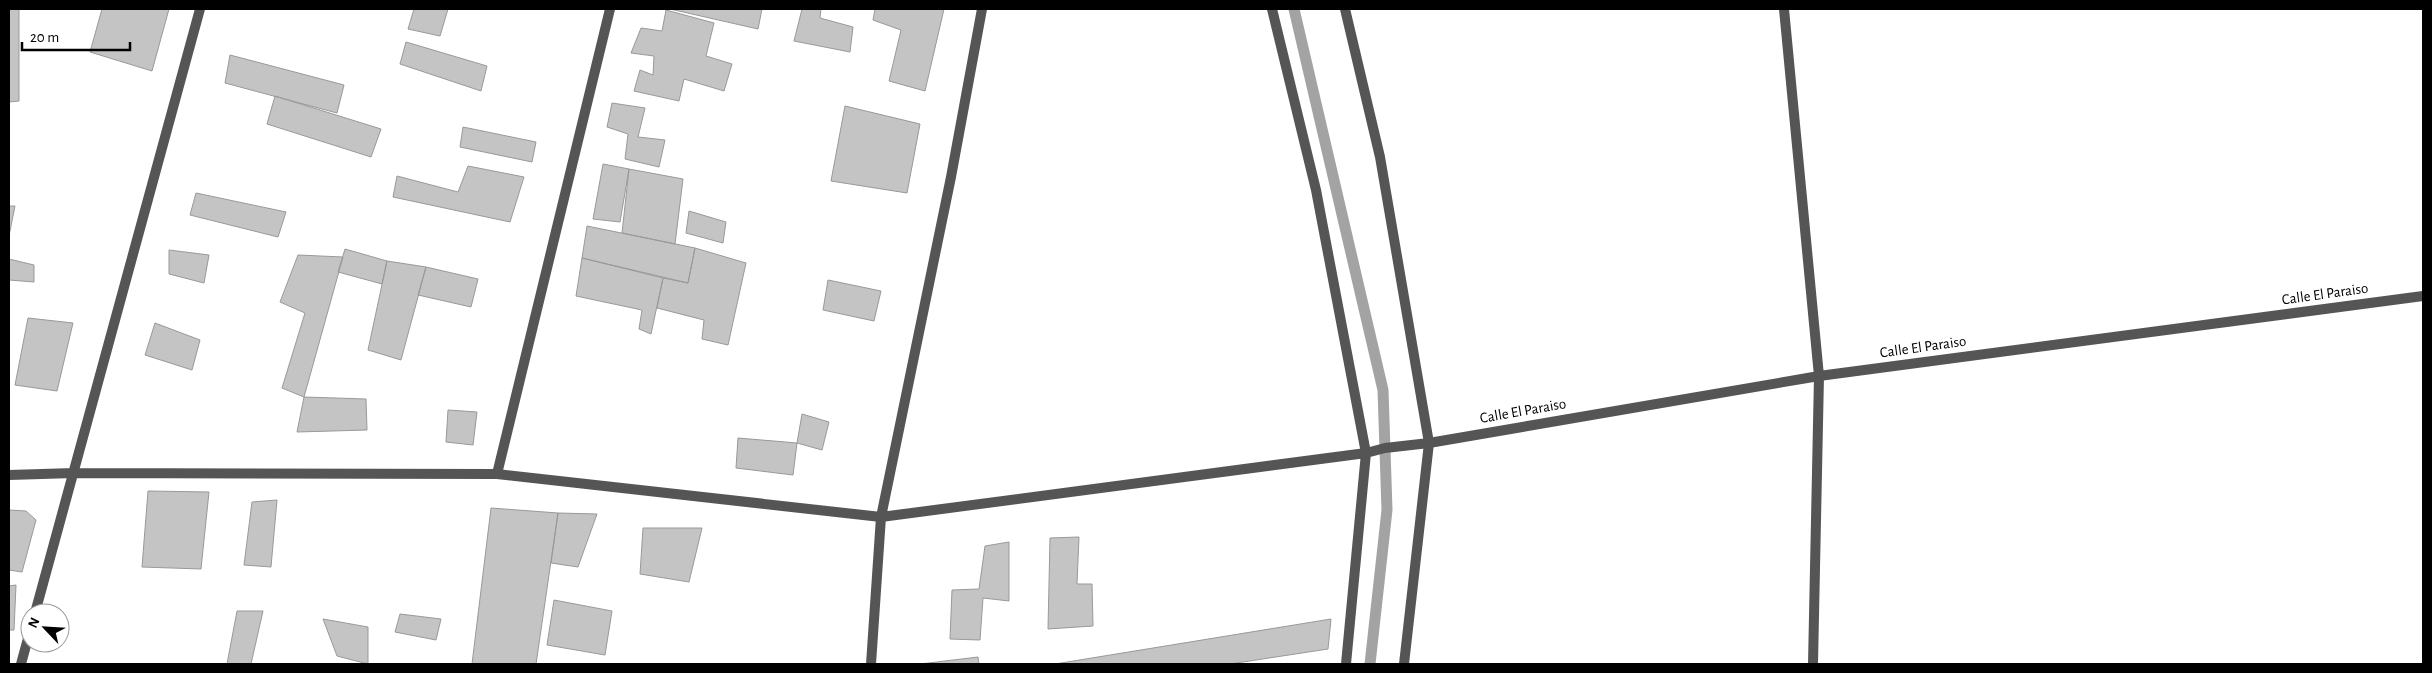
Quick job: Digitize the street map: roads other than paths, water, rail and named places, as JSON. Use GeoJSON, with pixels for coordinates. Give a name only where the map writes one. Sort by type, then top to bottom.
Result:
{"type":"FeatureCollection","features":[{"type":"Feature","properties":{"kind":"street"},"geometry":{"type":"LineString","coordinates":[[38,603],[200,9]]}},
{"type":"Feature","properties":{"kind":"street"},"geometry":{"type":"LineString","coordinates":[[497,474],[610,9]]}},
{"type":"Feature","properties":{"kind":"street"},"geometry":{"type":"LineString","coordinates":[[871,664],[882,517],[951,177],[982,9]]}},
{"type":"Feature","properties":{"kind":"street"},"geometry":{"type":"LineString","coordinates":[[1272,9],[1316,190],[1366,453],[1346,664]]}},
{"type":"Feature","properties":{"kind":"street"},"geometry":{"type":"LineString","coordinates":[[1345,9],[1380,157],[1429,443],[1404,664]]}},
{"type":"Feature","properties":{"kind":"street"},"geometry":{"type":"LineString","coordinates":[[1784,9],[1819,376],[1813,664]]}},
{"type":"Feature","properties":{"kind":"street","name":"Calle El Paraiso"},"geometry":{"type":"LineString","coordinates":[[9,475],[74,473],[497,474],[882,517],[1366,453],[1385,448],[1429,443],[1819,376],[2423,296]]}},
{"type":"Feature","properties":{"kind":"waterway"},"geometry":{"type":"LineString","coordinates":[[1294,9],[1383,390],[1387,510],[1370,664]]}}]}
